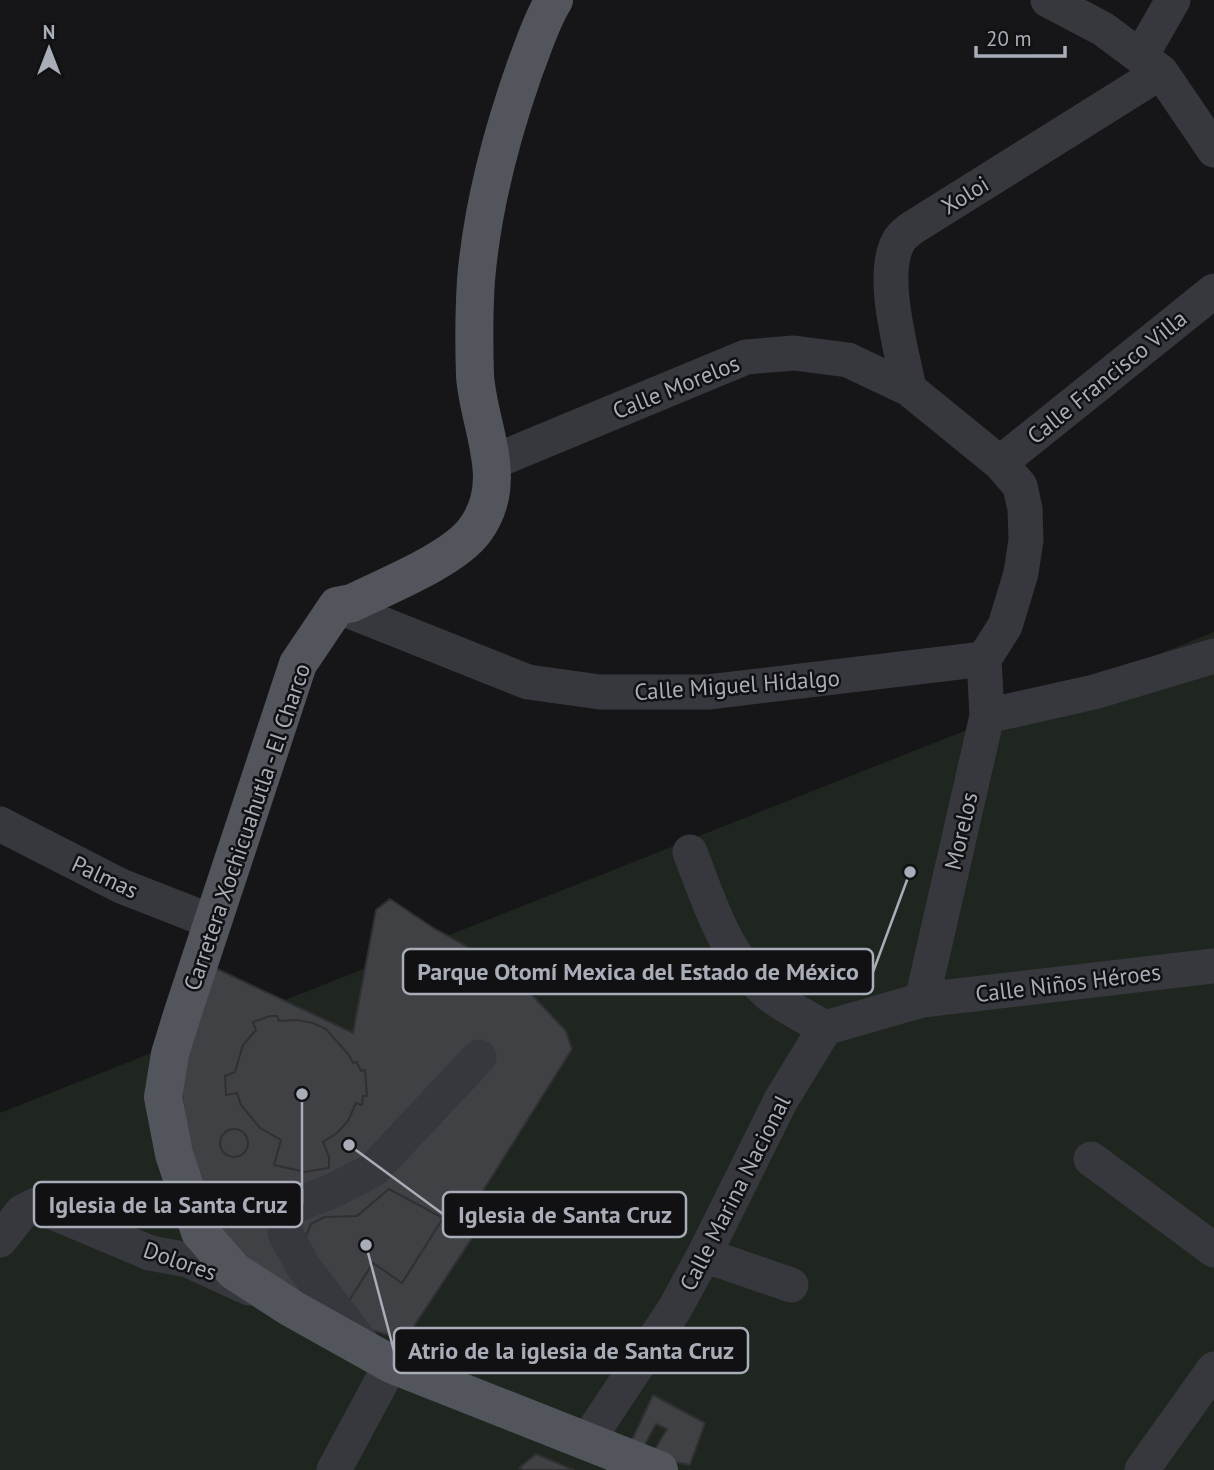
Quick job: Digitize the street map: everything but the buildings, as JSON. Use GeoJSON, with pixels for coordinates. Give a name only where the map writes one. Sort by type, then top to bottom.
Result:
{"type":"FeatureCollection","features":[{"type":"Feature","properties":{"kind":"main road"},"geometry":{"type":"LineString","coordinates":[[337,606],[352,603],[457,549],[475,530],[488,503],[493,462],[475,378],[478,269],[484,219],[513,102],[536,39],[554,0]]}},
{"type":"Feature","properties":{"kind":"main road","name":"Carretera Xochicuahutla - El Charco"},"geometry":{"type":"LineString","coordinates":[[337,606],[299,664],[170,1054],[163,1097],[174,1154],[200,1232],[234,1271],[291,1308],[378,1356],[659,1470]]}},
{"type":"Feature","properties":{"kind":"street"},"geometry":{"type":"LineString","coordinates":[[1048,0],[1103,29],[1151,64],[1214,149]]}},
{"type":"Feature","properties":{"kind":"street"},"geometry":{"type":"LineString","coordinates":[[1151,64],[1173,0]]}},
{"type":"Feature","properties":{"kind":"street","name":"Xoloi"},"geometry":{"type":"LineString","coordinates":[[909,388],[889,285],[892,257],[900,239],[923,220],[1151,64]]}},
{"type":"Feature","properties":{"kind":"street","name":"Calle Francisco Villa"},"geometry":{"type":"LineString","coordinates":[[1000,463],[1214,291]]}},
{"type":"Feature","properties":{"kind":"street","name":"Calle Morelos"},"geometry":{"type":"LineString","coordinates":[[493,462],[746,358],[794,354],[848,360],[909,388],[1000,463],[1020,486],[1025,509],[1026,540],[1021,573],[1004,626],[984,659]]}},
{"type":"Feature","properties":{"kind":"street","name":"Calle Miguel Hidalgo"},"geometry":{"type":"LineString","coordinates":[[337,606],[528,682],[600,692],[708,692],[852,677],[984,659]]}},
{"type":"Feature","properties":{"kind":"street"},"geometry":{"type":"LineString","coordinates":[[987,716],[1094,692],[1214,656]]}},
{"type":"Feature","properties":{"kind":"street","name":"Morelos"},"geometry":{"type":"LineString","coordinates":[[922,1000],[987,716],[984,659]]}},
{"type":"Feature","properties":{"kind":"street","name":"Palmas"},"geometry":{"type":"LineString","coordinates":[[0,824],[121,886],[213,922]]}},
{"type":"Feature","properties":{"kind":"street"},"geometry":{"type":"LineString","coordinates":[[690,852],[713,913],[731,948],[748,973],[770,995],[825,1028],[922,1000]]}},
{"type":"Feature","properties":{"kind":"street","name":"Calle Niños Héroes"},"geometry":{"type":"LineString","coordinates":[[922,1000],[1214,966]]}},
{"type":"Feature","properties":{"kind":"street","name":"Calle Marina Nacional"},"geometry":{"type":"LineString","coordinates":[[587,1441],[674,1310],[781,1100],[825,1028]]}},
{"type":"Feature","properties":{"kind":"street"},"geometry":{"type":"LineString","coordinates":[[334,1470],[378,1356],[303,1266],[285,1233],[286,1209],[332,1191],[373,1170],[479,1057]]}},
{"type":"Feature","properties":{"kind":"street"},"geometry":{"type":"LineString","coordinates":[[1091,1159],[1214,1250]]}},
{"type":"Feature","properties":{"kind":"street","name":"Dolores"},"geometry":{"type":"LineString","coordinates":[[0,1240],[22,1212],[36,1205],[150,1253],[188,1260],[291,1308]]}},
{"type":"Feature","properties":{"kind":"street"},"geometry":{"type":"LineString","coordinates":[[704,1255],[791,1285]]}},
{"type":"Feature","properties":{"kind":"street"},"geometry":{"type":"LineString","coordinates":[[1142,1470],[1214,1369]]}},
{"type":"Feature","properties":{"kind":"shaded area"},"geometry":{"type":"Polygon","coordinates":[[[1214,632],[1214,1470],[0,1470],[0,1113],[1214,632]]]}},
{"type":"Feature","properties":{"kind":"place","name":"Parque Otomí Mexica del Estado de México"},"geometry":{"type":"Point","coordinates":[910,872]}},
{"type":"Feature","properties":{"kind":"place","name":"Iglesia de la Santa Cruz"},"geometry":{"type":"Point","coordinates":[302,1094]}},
{"type":"Feature","properties":{"kind":"place","name":"Iglesia de Santa Cruz"},"geometry":{"type":"Point","coordinates":[349,1145]}},
{"type":"Feature","properties":{"kind":"place","name":"Atrio de la iglesia de Santa Cruz"},"geometry":{"type":"Point","coordinates":[366,1245]}}]}
